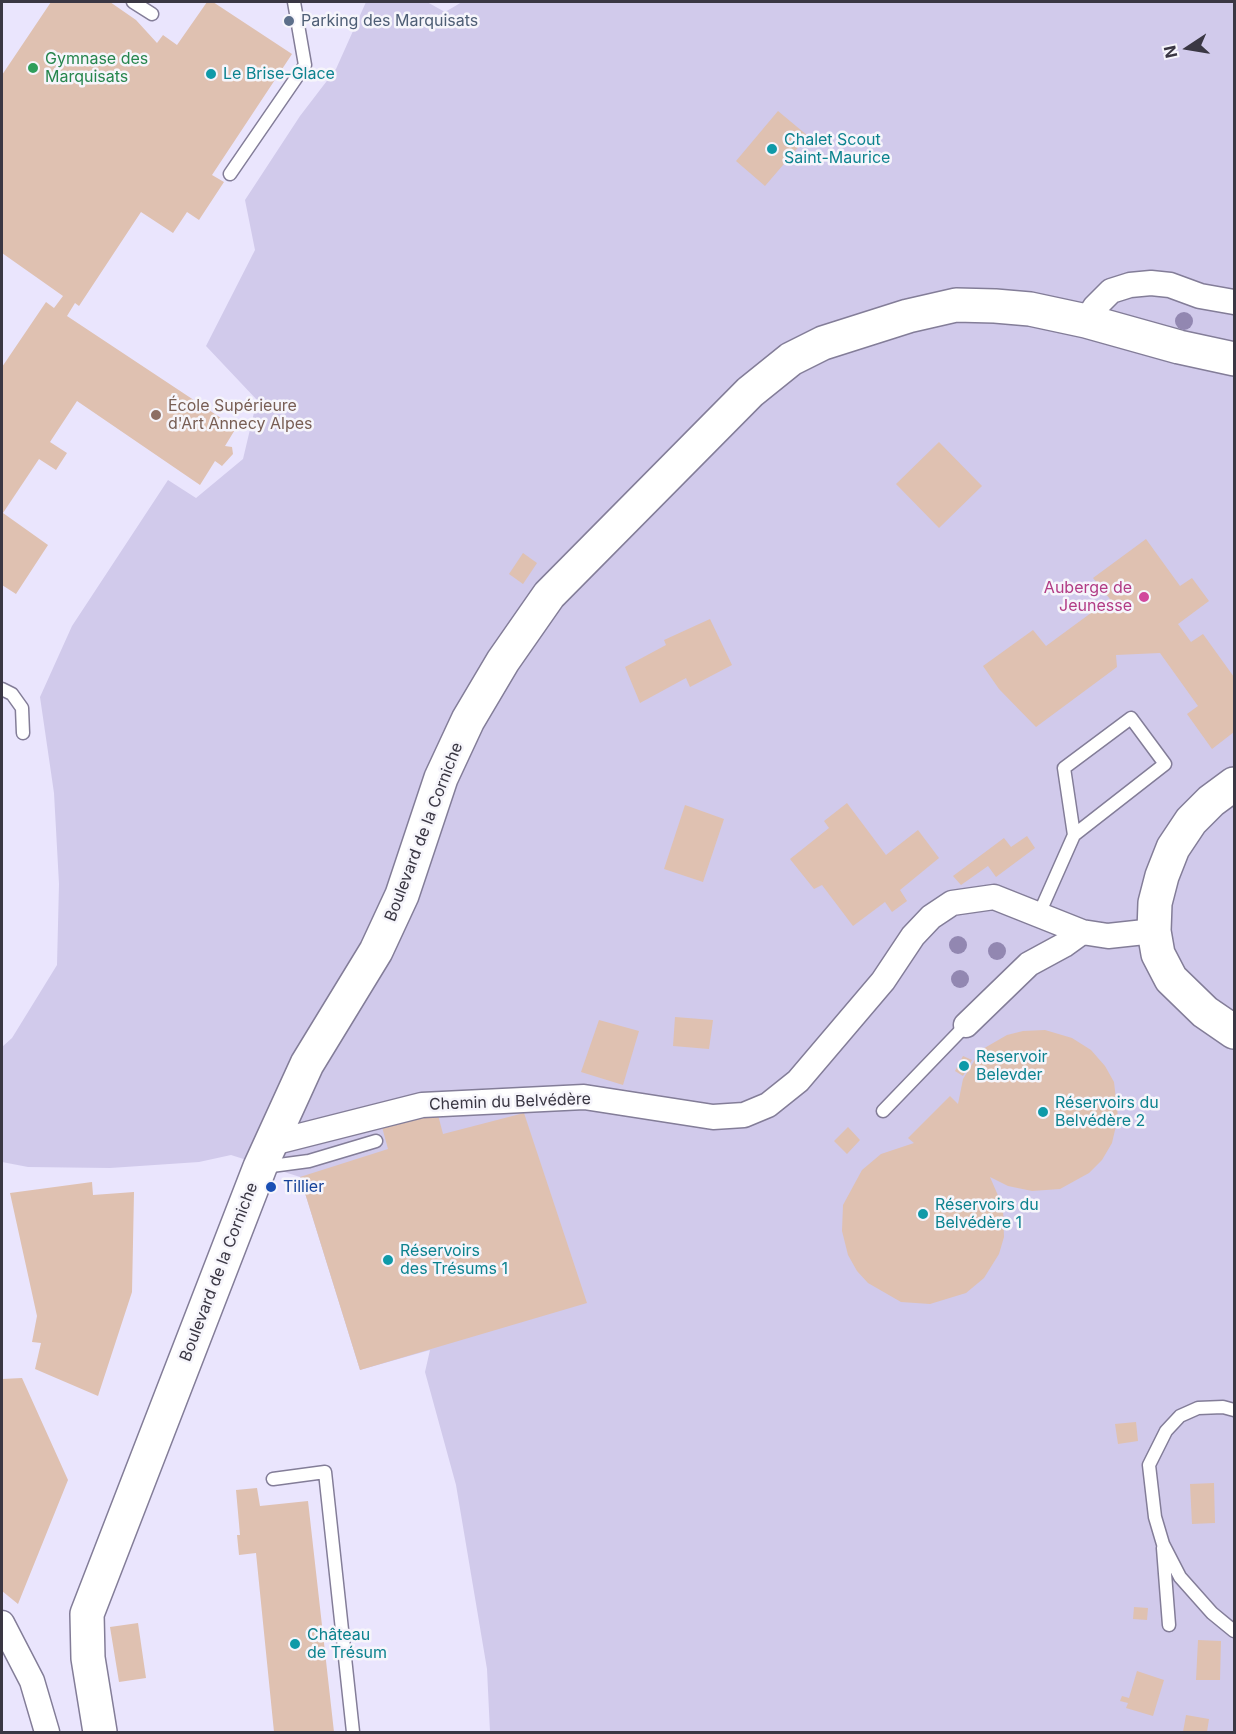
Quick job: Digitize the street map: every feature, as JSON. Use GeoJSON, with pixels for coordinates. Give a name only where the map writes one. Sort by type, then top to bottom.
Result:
{"type":"FeatureCollection","features":[{"type":"Feature","properties":{"kind":"main road","name":"Boulevard de la Corniche"},"geometry":{"type":"LineString","coordinates":[[100,1732],[88,1658],[87,1614],[266,1155],[307,1064],[385,932],[402,895],[441,778],[468,720],[503,661],[549,595],[750,392],[790,359],[823,343],[908,316],[956,305],[1030,309],[1234,359]]}},
{"type":"Feature","properties":{"kind":"main road"},"geometry":{"type":"LineString","coordinates":[[1234,784],[1211,801],[1191,821],[1173,848],[1155,903],[1154,931],[1158,954],[1171,979],[1205,1012],[1234,1032]]}},
{"type":"Feature","properties":{"kind":"street"},"geometry":{"type":"LineString","coordinates":[[1086,321],[1095,307],[1111,291],[1130,285],[1151,283],[1170,285],[1200,296],[1234,302]]}},
{"type":"Feature","properties":{"kind":"street","name":"Chemin du Belvédère"},"geometry":{"type":"LineString","coordinates":[[266,1155],[422,1105],[584,1096],[713,1117],[744,1115],[768,1105],[798,1081],[884,981],[913,936],[931,917],[952,903],[994,897],[1082,932],[1108,936],[1154,931]]}},
{"type":"Feature","properties":{"kind":"street"},"geometry":{"type":"LineString","coordinates":[[966,1025],[1029,964],[1082,932]]}},
{"type":"Feature","properties":{"kind":"street"},"geometry":{"type":"LineString","coordinates":[[2,1623],[32,1681],[47,1732]]}},
{"type":"Feature","properties":{"kind":"lane"},"geometry":{"type":"LineString","coordinates":[[133,2],[152,14]]}},
{"type":"Feature","properties":{"kind":"lane"},"geometry":{"type":"LineString","coordinates":[[230,174],[305,65],[294,2]]}},
{"type":"Feature","properties":{"kind":"lane"},"geometry":{"type":"LineString","coordinates":[[2,688],[12,694],[22,708],[23,733]]}},
{"type":"Feature","properties":{"kind":"lane"},"geometry":{"type":"LineString","coordinates":[[1039,914],[1074,835],[1165,764],[1131,718],[1064,768],[1074,835]]}},
{"type":"Feature","properties":{"kind":"lane"},"geometry":{"type":"LineString","coordinates":[[883,1112],[966,1025]]}},
{"type":"Feature","properties":{"kind":"lane"},"geometry":{"type":"LineString","coordinates":[[266,1155],[309,1161],[376,1141]]}},
{"type":"Feature","properties":{"kind":"lane"},"geometry":{"type":"LineString","coordinates":[[1234,1410],[1223,1407],[1198,1408],[1180,1416],[1166,1431],[1149,1465],[1155,1517],[1163,1544],[1180,1577],[1212,1613],[1234,1631]]}},
{"type":"Feature","properties":{"kind":"lane"},"geometry":{"type":"LineString","coordinates":[[273,1479],[326,1472],[353,1732]]}},
{"type":"Feature","properties":{"kind":"lane"},"geometry":{"type":"LineString","coordinates":[[1163,1544],[1169,1625]]}},
{"type":"Feature","properties":{"kind":"shaded area"},"geometry":{"type":"Polygon","coordinates":[[[366,2],[427,2],[445,12],[462,2],[1234,2],[1234,1732],[490,1732],[487,1669],[456,1485],[425,1372],[430,1350],[360,1370],[300,1177],[231,1155],[199,1162],[110,1168],[28,1167],[2,1162],[2,1047],[12,1038],[57,965],[59,884],[54,793],[40,697],[72,626],[168,480],[196,498],[243,459],[257,400],[206,346],[255,250],[245,200],[300,116],[336,69],[366,2]]]}},
{"type":"Feature","properties":{"kind":"building"},"geometry":{"type":"Polygon","coordinates":[[[51,2],[110,2],[136,20],[157,43],[163,35],[177,45],[207,2],[213,2],[292,54],[212,175],[224,182],[199,220],[187,212],[173,233],[141,212],[79,306],[75,303],[67,316],[236,428],[225,446],[232,447],[233,454],[222,466],[215,461],[200,485],[77,401],[50,442],[67,453],[56,470],[39,459],[3,513],[48,545],[16,594],[2,585],[2,367],[46,302],[54,308],[63,296],[2,253],[2,75],[51,2]]]}},
{"type":"Feature","properties":{"kind":"building","name":"Chalet Scout Saint-Maurice"},"geometry":{"type":"Polygon","coordinates":[[[778,111],[808,136],[765,186],[736,161],[778,111]]]}},
{"type":"Feature","properties":{"kind":"building"},"geometry":{"type":"Polygon","coordinates":[[[939,442],[982,486],[939,528],[896,484],[939,442]]]}},
{"type":"Feature","properties":{"kind":"building"},"geometry":{"type":"Polygon","coordinates":[[[1146,539],[1180,586],[1192,578],[1209,601],[1178,624],[1191,642],[1203,634],[1234,677],[1234,732],[1212,749],[1187,714],[1198,706],[1160,653],[1116,655],[1117,667],[1036,727],[999,689],[983,666],[1033,630],[1046,646],[1110,599],[1093,578],[1146,539]]]}},
{"type":"Feature","properties":{"kind":"building"},"geometry":{"type":"Polygon","coordinates":[[[523,553],[537,563],[523,584],[509,574],[523,553]]]}},
{"type":"Feature","properties":{"kind":"building"},"geometry":{"type":"Polygon","coordinates":[[[710,619],[732,665],[690,687],[686,678],[640,703],[625,667],[666,645],[664,640],[710,619]]]}},
{"type":"Feature","properties":{"kind":"building"},"geometry":{"type":"Polygon","coordinates":[[[847,803],[886,855],[918,830],[939,858],[900,890],[907,901],[892,912],[885,902],[853,926],[822,885],[814,889],[790,859],[829,828],[824,821],[847,803]]]}},
{"type":"Feature","properties":{"kind":"building"},"geometry":{"type":"Polygon","coordinates":[[[685,805],[724,819],[703,882],[664,869],[685,805]]]}},
{"type":"Feature","properties":{"kind":"building"},"geometry":{"type":"Polygon","coordinates":[[[1027,836],[1035,848],[996,877],[988,866],[961,885],[953,876],[1004,838],[1011,847],[1027,836]]]}},
{"type":"Feature","properties":{"kind":"building"},"geometry":{"type":"Polygon","coordinates":[[[675,1017],[713,1020],[709,1049],[673,1046],[675,1017]]]}},
{"type":"Feature","properties":{"kind":"building"},"geometry":{"type":"Polygon","coordinates":[[[599,1020],[639,1031],[623,1085],[581,1072],[599,1020]]]}},
{"type":"Feature","properties":{"kind":"building"},"geometry":{"type":"Polygon","coordinates":[[[1045,1030],[1072,1038],[1091,1050],[1105,1066],[1114,1082],[1118,1117],[1112,1143],[1102,1160],[1089,1173],[1060,1189],[1032,1191],[1008,1186],[990,1177],[1003,1207],[1004,1237],[999,1254],[984,1278],[966,1293],[930,1304],[901,1302],[868,1283],[857,1271],[848,1255],[842,1231],[843,1205],[862,1170],[881,1154],[914,1143],[908,1138],[950,1096],[958,1104],[963,1079],[981,1050],[1007,1035],[1023,1031],[1045,1030]]]}},
{"type":"Feature","properties":{"kind":"building","name":"Reservoir Belevder"},"geometry":{"type":"Polygon","coordinates":[[[963,1056],[972,1060],[963,1076],[955,1071],[963,1056]]]}},
{"type":"Feature","properties":{"kind":"building"},"geometry":{"type":"Polygon","coordinates":[[[437,1111],[443,1134],[524,1113],[587,1303],[360,1370],[300,1177],[388,1149],[382,1127],[437,1111]]]}},
{"type":"Feature","properties":{"kind":"building"},"geometry":{"type":"Polygon","coordinates":[[[848,1127],[860,1140],[847,1154],[834,1141],[848,1127]]]}},
{"type":"Feature","properties":{"kind":"building"},"geometry":{"type":"Polygon","coordinates":[[[92,1182],[93,1195],[134,1192],[132,1292],[98,1396],[35,1369],[41,1343],[32,1342],[37,1316],[10,1193],[92,1182]]]}},
{"type":"Feature","properties":{"kind":"building"},"geometry":{"type":"Polygon","coordinates":[[[22,1378],[68,1480],[18,1604],[2,1591],[2,1379],[22,1378]]]}},
{"type":"Feature","properties":{"kind":"building"},"geometry":{"type":"Polygon","coordinates":[[[1136,1422],[1138,1441],[1118,1444],[1115,1424],[1136,1422]]]}},
{"type":"Feature","properties":{"kind":"building"},"geometry":{"type":"Polygon","coordinates":[[[1214,1483],[1215,1523],[1192,1524],[1190,1484],[1214,1483]]]}},
{"type":"Feature","properties":{"kind":"building","name":"Château de Trésum"},"geometry":{"type":"Polygon","coordinates":[[[257,1488],[260,1506],[308,1501],[334,1732],[274,1732],[256,1553],[239,1555],[237,1535],[240,1535],[236,1490],[257,1488]]]}},
{"type":"Feature","properties":{"kind":"building"},"geometry":{"type":"Polygon","coordinates":[[[1134,1607],[1148,1608],[1147,1620],[1133,1619],[1134,1607]]]}},
{"type":"Feature","properties":{"kind":"building"},"geometry":{"type":"Polygon","coordinates":[[[138,1623],[146,1678],[119,1682],[110,1627],[138,1623]]]}},
{"type":"Feature","properties":{"kind":"building"},"geometry":{"type":"Polygon","coordinates":[[[1198,1640],[1221,1641],[1220,1680],[1196,1680],[1198,1640]]]}},
{"type":"Feature","properties":{"kind":"building"},"geometry":{"type":"Polygon","coordinates":[[[1137,1671],[1164,1680],[1153,1716],[1126,1708],[1128,1703],[1120,1701],[1122,1696],[1129,1698],[1137,1671]]]}},
{"type":"Feature","properties":{"kind":"building"},"geometry":{"type":"Polygon","coordinates":[[[1186,1715],[1209,1719],[1207,1732],[1183,1732],[1186,1715]]]}},
{"type":"Feature","properties":{"kind":"place","name":"Parking des Marquisats"},"geometry":{"type":"Point","coordinates":[289,21]}},
{"type":"Feature","properties":{"kind":"place","name":"Gymnase des Marquisats"},"geometry":{"type":"Point","coordinates":[33,68]}},
{"type":"Feature","properties":{"kind":"place","name":"Le Brise-Glace"},"geometry":{"type":"Point","coordinates":[211,74]}},
{"type":"Feature","properties":{"kind":"place","name":"Chalet Scout Saint-Maurice"},"geometry":{"type":"Point","coordinates":[772,149]}},
{"type":"Feature","properties":{"kind":"place","name":"École Supérieure d'Art Annecy Alpes"},"geometry":{"type":"Point","coordinates":[156,415]}},
{"type":"Feature","properties":{"kind":"place","name":"Auberge de Jeunesse"},"geometry":{"type":"Point","coordinates":[1144,597]}},
{"type":"Feature","properties":{"kind":"place","name":"Reservoir Belevder"},"geometry":{"type":"Point","coordinates":[964,1066]}},
{"type":"Feature","properties":{"kind":"place","name":"Réservoirs du Belvédère 2"},"geometry":{"type":"Point","coordinates":[1043,1112]}},
{"type":"Feature","properties":{"kind":"place","name":"Tillier"},"geometry":{"type":"Point","coordinates":[271,1187]}},
{"type":"Feature","properties":{"kind":"place","name":"Réservoirs du Belvédère 1"},"geometry":{"type":"Point","coordinates":[923,1214]}},
{"type":"Feature","properties":{"kind":"place","name":"Réservoirs des Trésums 1"},"geometry":{"type":"Point","coordinates":[388,1260]}},
{"type":"Feature","properties":{"kind":"place","name":"Château de Trésum"},"geometry":{"type":"Point","coordinates":[295,1644]}}]}
